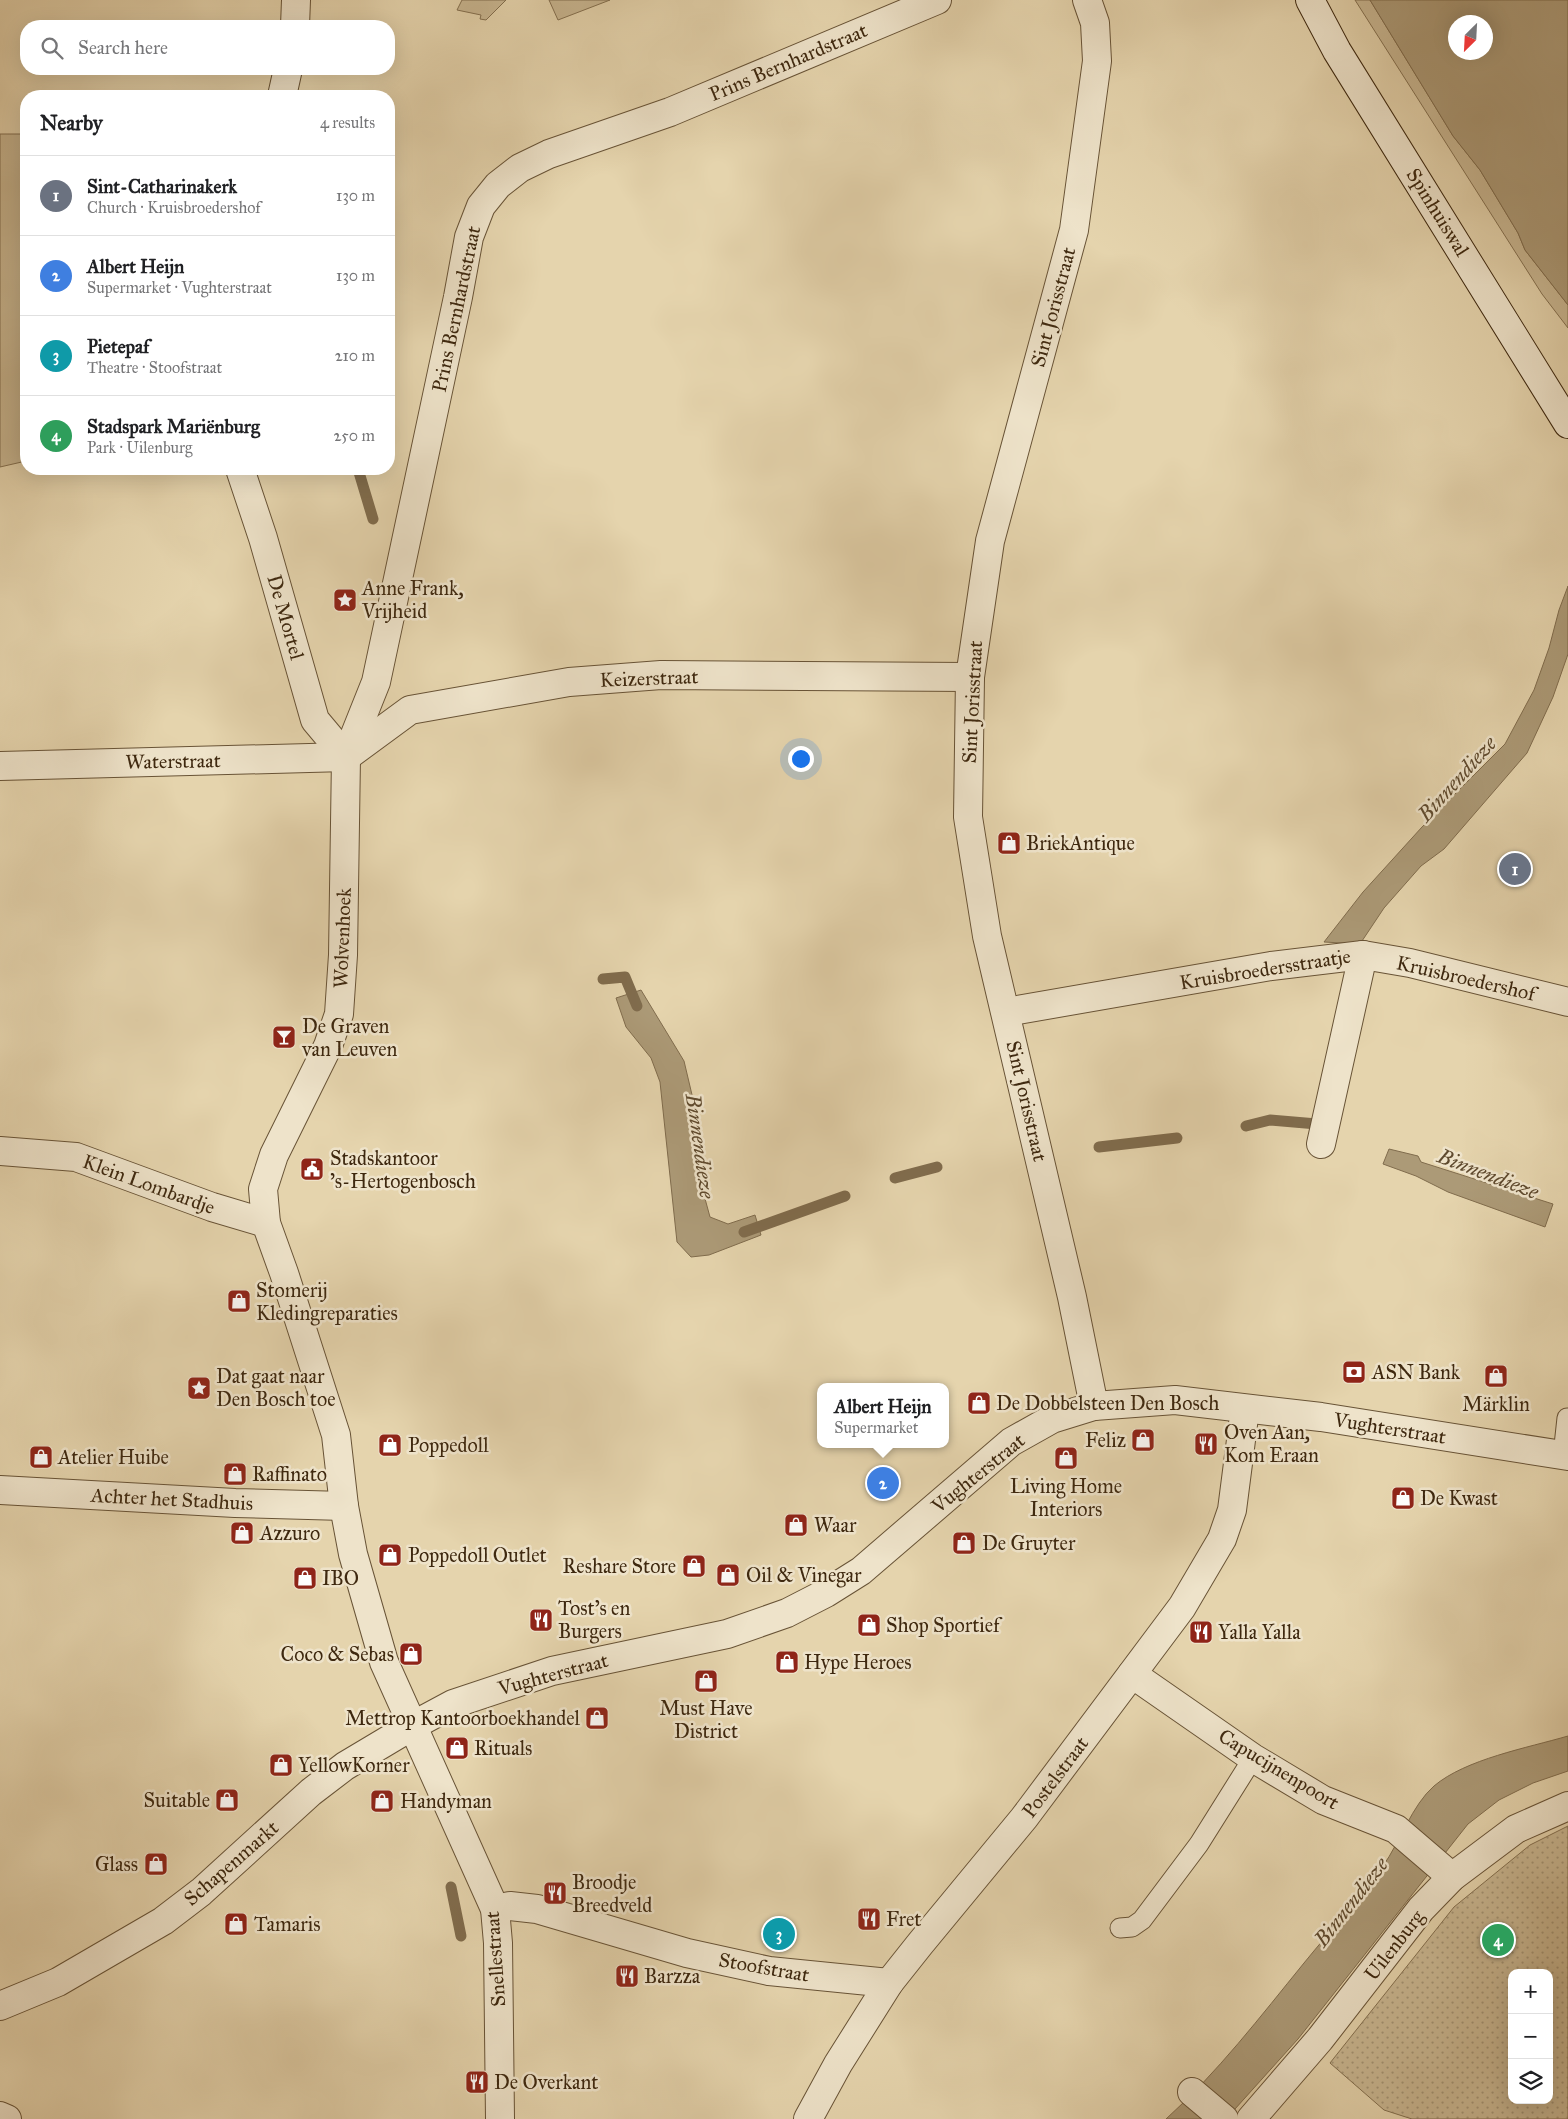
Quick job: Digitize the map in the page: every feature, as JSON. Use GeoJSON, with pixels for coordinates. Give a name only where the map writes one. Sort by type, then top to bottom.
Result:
{"type":"FeatureCollection","features":[{"type":"Feature","properties":{"kind":"street"},"geometry":{"type":"LineString","coordinates":[[295,20],[296,0]]}},
{"type":"Feature","properties":{"kind":"street","name":"Sint Jorisstraat"},"geometry":{"type":"LineString","coordinates":[[1087,0],[1095,23],[1097,61],[1074,230],[990,542],[970,677],[968,816],[987,936],[1072,1297],[1094,1406]]}},
{"type":"Feature","properties":{"kind":"street","name":"Spinhuiswal"},"geometry":{"type":"LineString","coordinates":[[1310,0],[1337,51],[1568,424]]}},
{"type":"Feature","properties":{"kind":"street","name":"Prins Bernhardstraat"},"geometry":{"type":"LineString","coordinates":[[346,757],[376,682],[458,297],[469,237],[481,206],[498,184],[531,161],[670,112],[929,2]]}},
{"type":"Feature","properties":{"kind":"street"},"geometry":{"type":"LineString","coordinates":[[283,90],[287,75]]}},
{"type":"Feature","properties":{"kind":"street","name":"De Mortel"},"geometry":{"type":"LineString","coordinates":[[242,475],[263,538],[315,720],[346,757]]}},
{"type":"Feature","properties":{"kind":"street","name":"Keizerstraat"},"geometry":{"type":"LineString","coordinates":[[346,757],[410,710],[569,682],[661,676],[970,677]]}},
{"type":"Feature","properties":{"kind":"street","name":"Waterstraat"},"geometry":{"type":"LineString","coordinates":[[0,766],[346,757]]}},
{"type":"Feature","properties":{"kind":"street","name":"Wolvenhoek"},"geometry":{"type":"LineString","coordinates":[[344,1506],[336,1435],[284,1272],[266,1223],[263,1189],[274,1155],[328,1046],[339,1014],[343,955],[346,757]]}},
{"type":"Feature","properties":{"kind":"street","name":"Kruisbroedersstraatje"},"geometry":{"type":"LineString","coordinates":[[1006,1012],[1271,966],[1363,955],[1321,1144]]}},
{"type":"Feature","properties":{"kind":"street","name":"Kruisbroedershof"},"geometry":{"type":"LineString","coordinates":[[1363,955],[1410,963],[1568,1002]]}},
{"type":"Feature","properties":{"kind":"street","name":"Klein Lombardje"},"geometry":{"type":"LineString","coordinates":[[0,1151],[76,1157],[212,1208],[266,1223]]}},
{"type":"Feature","properties":{"kind":"street","name":"Vughterstraat"},"geometry":{"type":"LineString","coordinates":[[452,1704],[552,1671],[727,1634],[787,1613],[861,1571],[1011,1442],[1052,1420],[1094,1406],[1175,1400],[1321,1417],[1565,1456]]}},
{"type":"Feature","properties":{"kind":"street","name":"Postelstraat"},"geometry":{"type":"LineString","coordinates":[[808,2119],[838,2064],[890,1983],[1024,1818],[1182,1606],[1222,1539],[1232,1510],[1245,1408]]}},
{"type":"Feature","properties":{"kind":"street","name":"Achter het Stadhuis"},"geometry":{"type":"LineString","coordinates":[[0,1490],[235,1503],[344,1506]]}},
{"type":"Feature","properties":{"kind":"street","name":"Snellestraat"},"geometry":{"type":"LineString","coordinates":[[344,1506],[353,1554],[384,1662],[495,1909],[498,1943],[500,2119]]}},
{"type":"Feature","properties":{"kind":"street","name":"Capucijnenpoort"},"geometry":{"type":"LineString","coordinates":[[1132,1674],[1253,1758],[1323,1800],[1396,1829],[1446,1871]]}},
{"type":"Feature","properties":{"kind":"street","name":"Schapenmarkt"},"geometry":{"type":"LineString","coordinates":[[0,2006],[58,1982],[164,1922],[311,1792],[345,1766],[452,1704]]}},
{"type":"Feature","properties":{"kind":"street","name":"Uilenburg"},"geometry":{"type":"LineString","coordinates":[[1251,2119],[1320,2038],[1421,1909],[1446,1871],[1516,1829],[1568,1806]]}},
{"type":"Feature","properties":{"kind":"street","name":"Stoofstraat"},"geometry":{"type":"LineString","coordinates":[[495,1909],[510,1906],[537,1909],[687,1953],[769,1971],[890,1983]]}},
{"type":"Feature","properties":{"kind":"street"},"geometry":{"type":"LineString","coordinates":[[1192,2092],[1224,2119]]}},
{"type":"Feature","properties":{"kind":"street"},"geometry":{"type":"LineString","coordinates":[[0,2116],[7,2119]]}},
{"type":"Feature","properties":{"kind":"lane"},"geometry":{"type":"LineString","coordinates":[[1565,1456],[1566,1418]]}},
{"type":"Feature","properties":{"kind":"lane"},"geometry":{"type":"LineString","coordinates":[[1120,1928],[1132,1927],[1142,1920],[1199,1844],[1253,1758]]}},
{"type":"Feature","properties":{"kind":"shaded area"},"geometry":{"type":"Polygon","coordinates":[[[462,0],[506,0],[486,20],[480,19],[481,15],[457,10],[462,0]]]}},
{"type":"Feature","properties":{"kind":"shaded area"},"geometry":{"type":"Polygon","coordinates":[[[549,0],[610,0],[558,20],[549,0]]]}},
{"type":"Feature","properties":{"kind":"shaded area"},"geometry":{"type":"Polygon","coordinates":[[[1355,0],[1370,0],[1453,136],[1480,170],[1518,233],[1525,250],[1568,305],[1568,328],[1542,294],[1355,0]]]}},
{"type":"Feature","properties":{"kind":"shaded area"},"geometry":{"type":"Polygon","coordinates":[[[1370,0],[1568,0],[1568,305],[1525,250],[1518,233],[1480,170],[1453,136],[1370,0]]]}},
{"type":"Feature","properties":{"kind":"shaded area"},"geometry":{"type":"Polygon","coordinates":[[[0,134],[20,134],[20,462],[0,467],[0,134]]]}},
{"type":"Feature","properties":{"kind":"shaded area"},"geometry":{"type":"Polygon","coordinates":[[[1568,586],[1568,654],[1553,697],[1527,753],[1444,849],[1421,866],[1384,908],[1360,944],[1324,942],[1363,892],[1422,827],[1505,744],[1534,690],[1568,586]]]}},
{"type":"Feature","properties":{"kind":"shaded area"},"geometry":{"type":"Polygon","coordinates":[[[641,990],[684,1061],[693,1099],[698,1173],[710,1217],[728,1224],[755,1215],[761,1235],[709,1255],[691,1257],[677,1242],[660,1082],[651,1058],[626,1027],[616,998],[641,990]]]}},
{"type":"Feature","properties":{"kind":"shaded area"},"geometry":{"type":"Polygon","coordinates":[[[1389,1149],[1418,1156],[1421,1162],[1553,1204],[1545,1227],[1448,1192],[1416,1176],[1383,1164],[1389,1149]]]}},
{"type":"Feature","properties":{"kind":"shaded area"},"geometry":{"type":"Polygon","coordinates":[[[1568,1736],[1568,1771],[1533,1783],[1499,1800],[1468,1824],[1298,2039],[1226,2119],[1166,2119],[1238,2044],[1364,1891],[1383,1866],[1419,1803],[1434,1786],[1463,1768],[1480,1761],[1568,1736]]]}},
{"type":"Feature","properties":{"kind":"shaded area"},"geometry":{"type":"Polygon","coordinates":[[[1568,1826],[1568,2119],[1412,2119],[1384,2110],[1330,2063],[1454,1907],[1530,1845],[1568,1826]]]}},
{"type":"Feature","properties":{"kind":"waterway","name":"Binnendieze"},"geometry":{"type":"LineString","coordinates":[[360,475],[373,519]]}},
{"type":"Feature","properties":{"kind":"waterway","name":"Binnendieze"},"geometry":{"type":"LineString","coordinates":[[603,979],[625,977],[637,1006]]}},
{"type":"Feature","properties":{"kind":"waterway","name":"Binnendieze"},"geometry":{"type":"LineString","coordinates":[[1246,1126],[1270,1120],[1317,1124]]}},
{"type":"Feature","properties":{"kind":"waterway","name":"Binnendieze"},"geometry":{"type":"LineString","coordinates":[[1099,1147],[1177,1138]]}},
{"type":"Feature","properties":{"kind":"waterway","name":"Binnendieze"},"geometry":{"type":"LineString","coordinates":[[895,1178],[937,1167]]}},
{"type":"Feature","properties":{"kind":"waterway","name":"Binnendieze"},"geometry":{"type":"LineString","coordinates":[[744,1232],[845,1196]]}},
{"type":"Feature","properties":{"kind":"waterway","name":"Binnendieze"},"geometry":{"type":"LineString","coordinates":[[451,1887],[461,1936]]}},
{"type":"Feature","properties":{"kind":"place","name":"Anne Frank, Vrijheid"},"geometry":{"type":"Point","coordinates":[345,600]}},
{"type":"Feature","properties":{"kind":"place","name":"BriekAntique"},"geometry":{"type":"Point","coordinates":[1009,843]}},
{"type":"Feature","properties":{"kind":"place","name":"Sint-Catharinakerk"},"geometry":{"type":"Point","coordinates":[1515,869]}},
{"type":"Feature","properties":{"kind":"place","name":"De Graven van Leuven"},"geometry":{"type":"Point","coordinates":[284,1037]}},
{"type":"Feature","properties":{"kind":"place","name":"Stadskantoor 's-Hertogenbosch"},"geometry":{"type":"Point","coordinates":[312,1169]}},
{"type":"Feature","properties":{"kind":"place","name":"Stomerij Kledingreparaties"},"geometry":{"type":"Point","coordinates":[239,1301]}},
{"type":"Feature","properties":{"kind":"place","name":"ASN Bank"},"geometry":{"type":"Point","coordinates":[1354,1372]}},
{"type":"Feature","properties":{"kind":"place","name":"Märklin"},"geometry":{"type":"Point","coordinates":[1496,1376]}},
{"type":"Feature","properties":{"kind":"place","name":"Dat gaat naar Den Bosch toe"},"geometry":{"type":"Point","coordinates":[199,1388]}},
{"type":"Feature","properties":{"kind":"place","name":"De Dobbelsteen Den Bosch"},"geometry":{"type":"Point","coordinates":[979,1403]}},
{"type":"Feature","properties":{"kind":"place","name":"Feliz"},"geometry":{"type":"Point","coordinates":[1143,1440]}},
{"type":"Feature","properties":{"kind":"place","name":"Oven Aan, Kom Eraan"},"geometry":{"type":"Point","coordinates":[1206,1444]}},
{"type":"Feature","properties":{"kind":"place","name":"Poppedoll"},"geometry":{"type":"Point","coordinates":[390,1445]}},
{"type":"Feature","properties":{"kind":"place","name":"Atelier Huibe"},"geometry":{"type":"Point","coordinates":[41,1457]}},
{"type":"Feature","properties":{"kind":"place","name":"Living Home Interiors"},"geometry":{"type":"Point","coordinates":[1066,1458]}},
{"type":"Feature","properties":{"kind":"place","name":"Raffinato"},"geometry":{"type":"Point","coordinates":[235,1474]}},
{"type":"Feature","properties":{"kind":"place","name":"Albert Heijn"},"geometry":{"type":"Point","coordinates":[883,1483]}},
{"type":"Feature","properties":{"kind":"place","name":"De Kwast"},"geometry":{"type":"Point","coordinates":[1403,1498]}},
{"type":"Feature","properties":{"kind":"place","name":"Waar"},"geometry":{"type":"Point","coordinates":[796,1525]}},
{"type":"Feature","properties":{"kind":"place","name":"Azzuro"},"geometry":{"type":"Point","coordinates":[242,1533]}},
{"type":"Feature","properties":{"kind":"place","name":"De Gruyter"},"geometry":{"type":"Point","coordinates":[964,1543]}},
{"type":"Feature","properties":{"kind":"place","name":"Poppedoll Outlet"},"geometry":{"type":"Point","coordinates":[390,1555]}},
{"type":"Feature","properties":{"kind":"place","name":"Reshare Store"},"geometry":{"type":"Point","coordinates":[694,1566]}},
{"type":"Feature","properties":{"kind":"place","name":"Oil & Vinegar"},"geometry":{"type":"Point","coordinates":[728,1575]}},
{"type":"Feature","properties":{"kind":"place","name":"IBO"},"geometry":{"type":"Point","coordinates":[305,1578]}},
{"type":"Feature","properties":{"kind":"place","name":"Tost's en Burgers"},"geometry":{"type":"Point","coordinates":[541,1620]}},
{"type":"Feature","properties":{"kind":"place","name":"Shop Sportief"},"geometry":{"type":"Point","coordinates":[869,1625]}},
{"type":"Feature","properties":{"kind":"place","name":"Yalla Yalla"},"geometry":{"type":"Point","coordinates":[1201,1632]}},
{"type":"Feature","properties":{"kind":"place","name":"Coco & Sebas"},"geometry":{"type":"Point","coordinates":[411,1654]}},
{"type":"Feature","properties":{"kind":"place","name":"Hype Heroes"},"geometry":{"type":"Point","coordinates":[787,1662]}},
{"type":"Feature","properties":{"kind":"place","name":"Must Have District"},"geometry":{"type":"Point","coordinates":[706,1681]}},
{"type":"Feature","properties":{"kind":"place","name":"Mettrop Kantoorboekhandel"},"geometry":{"type":"Point","coordinates":[597,1718]}},
{"type":"Feature","properties":{"kind":"place","name":"Rituals"},"geometry":{"type":"Point","coordinates":[457,1748]}},
{"type":"Feature","properties":{"kind":"place","name":"YellowKorner"},"geometry":{"type":"Point","coordinates":[281,1765]}},
{"type":"Feature","properties":{"kind":"place","name":"Suitable"},"geometry":{"type":"Point","coordinates":[227,1800]}},
{"type":"Feature","properties":{"kind":"place","name":"Handyman"},"geometry":{"type":"Point","coordinates":[382,1801]}},
{"type":"Feature","properties":{"kind":"place","name":"Glass"},"geometry":{"type":"Point","coordinates":[156,1864]}},
{"type":"Feature","properties":{"kind":"place","name":"Broodje Breedveld"},"geometry":{"type":"Point","coordinates":[555,1893]}},
{"type":"Feature","properties":{"kind":"place","name":"Fret"},"geometry":{"type":"Point","coordinates":[869,1919]}},
{"type":"Feature","properties":{"kind":"place","name":"Tamaris"},"geometry":{"type":"Point","coordinates":[236,1924]}},
{"type":"Feature","properties":{"kind":"place","name":"Pietepaf"},"geometry":{"type":"Point","coordinates":[779,1934]}},
{"type":"Feature","properties":{"kind":"place","name":"Stadspark Mariënburg"},"geometry":{"type":"Point","coordinates":[1498,1940]}},
{"type":"Feature","properties":{"kind":"place","name":"Barzza"},"geometry":{"type":"Point","coordinates":[627,1976]}},
{"type":"Feature","properties":{"kind":"place","name":"De Overkant"},"geometry":{"type":"Point","coordinates":[477,2082]}}]}
